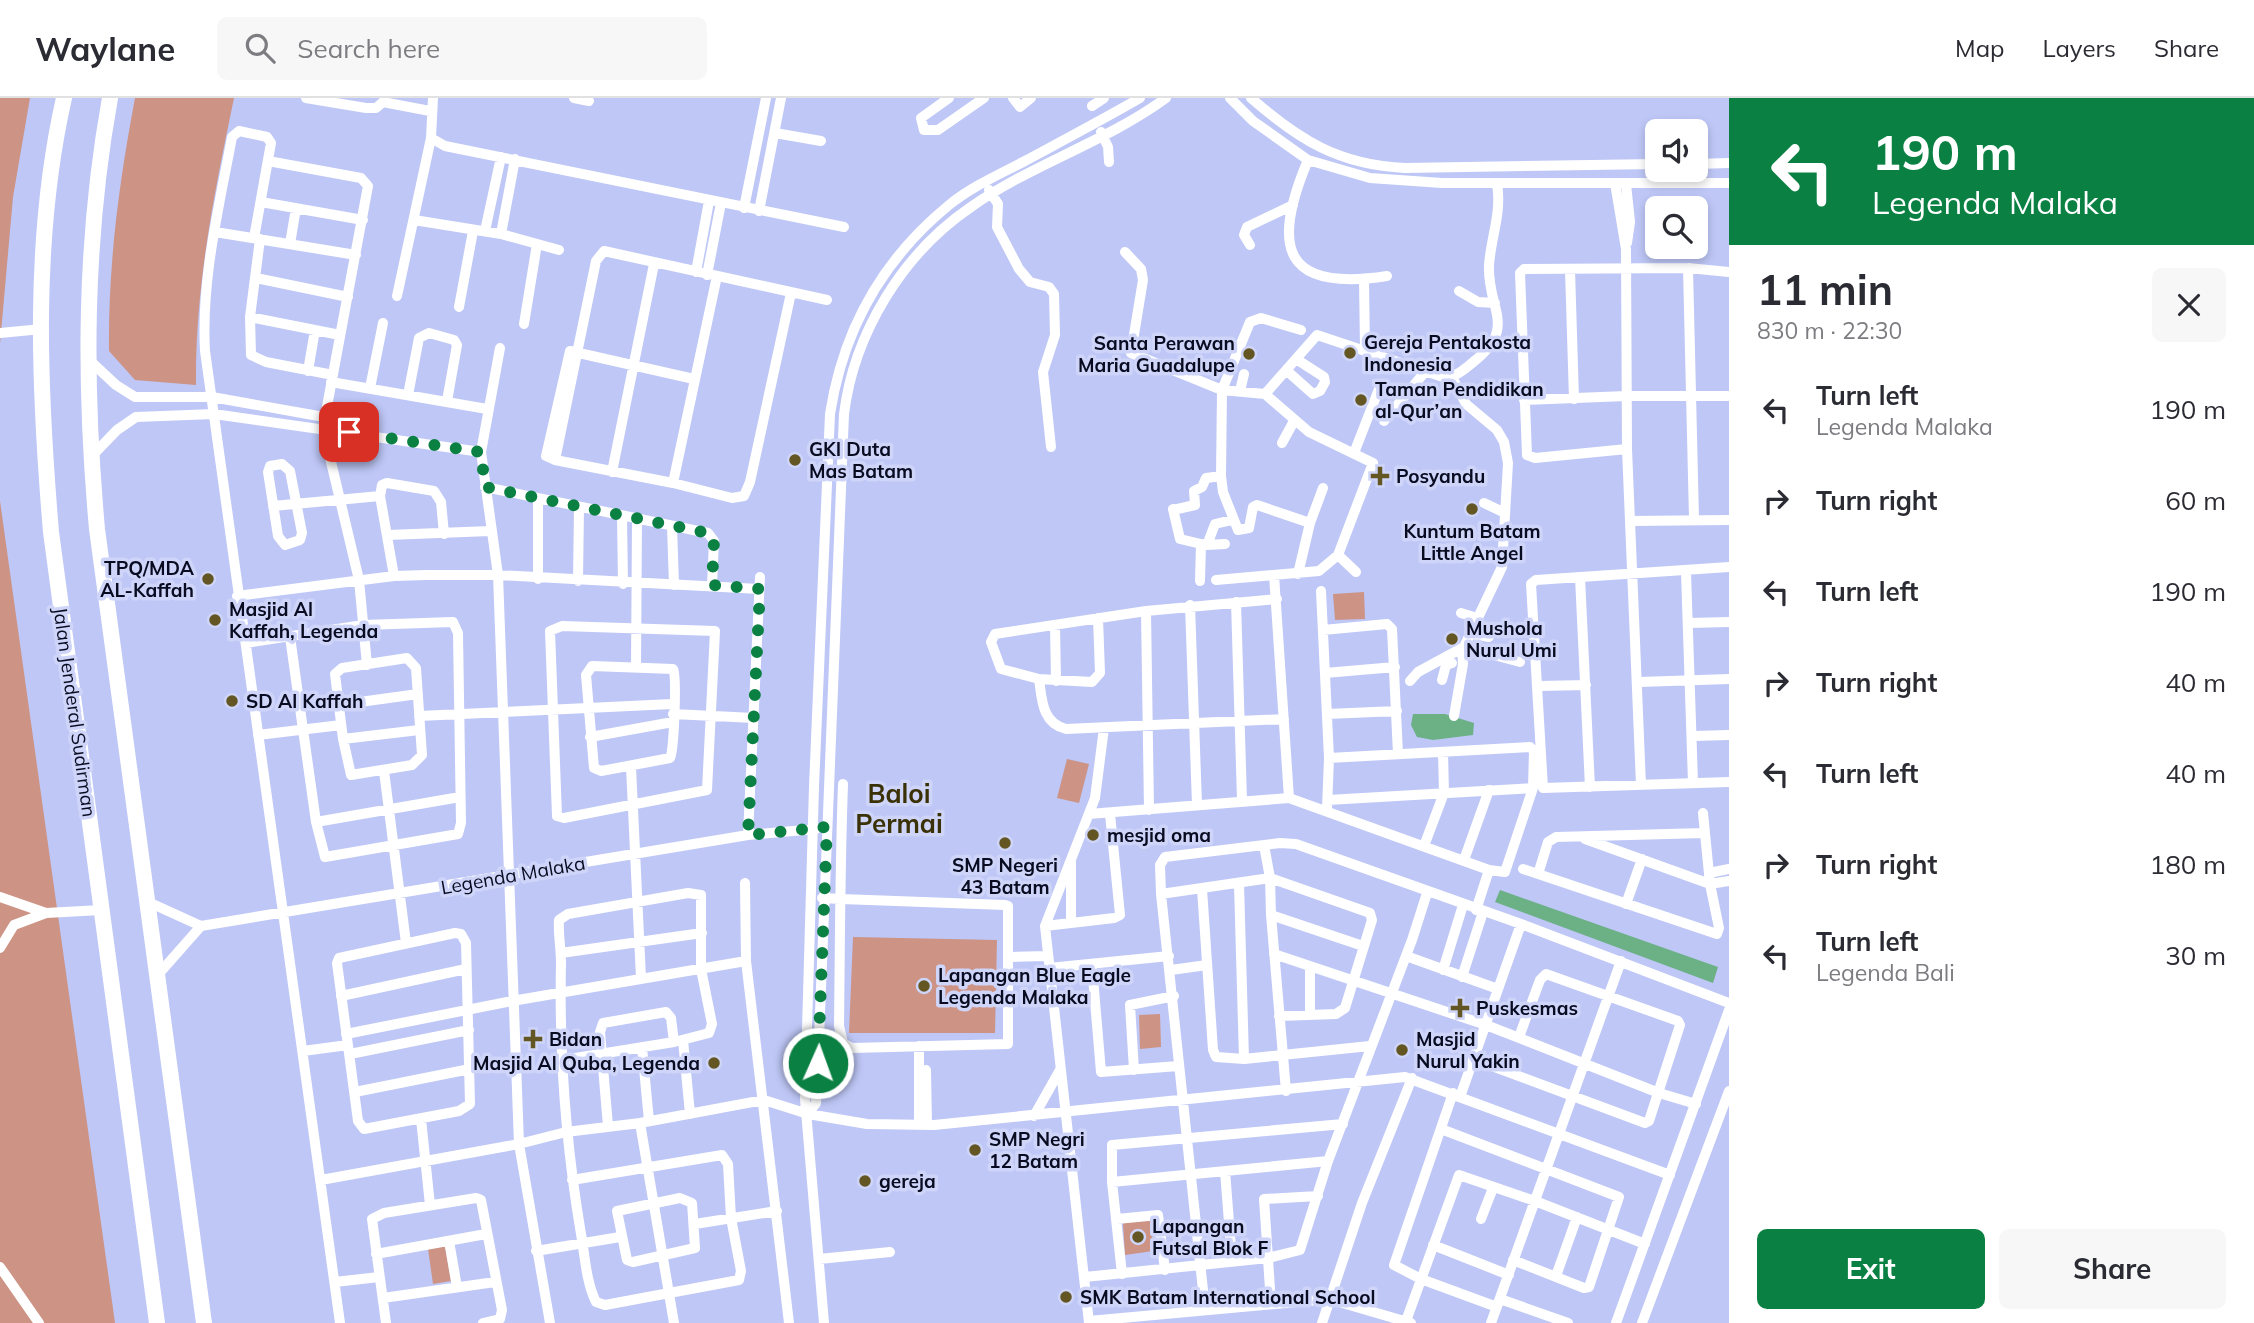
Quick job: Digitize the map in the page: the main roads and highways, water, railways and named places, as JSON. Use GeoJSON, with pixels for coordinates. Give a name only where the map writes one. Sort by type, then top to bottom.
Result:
{"type":"FeatureCollection","features":[{"type":"Feature","properties":{"kind":"highway","name":"Jalan Jenderal Sudirman"},"geometry":{"type":"LineString","coordinates":[[64,98],[48,192],[42,329],[45,461],[51,532],[157,1323]]}},
{"type":"Feature","properties":{"kind":"highway"},"geometry":{"type":"LineString","coordinates":[[110,98],[94,197],[88,280],[90,458],[146,901],[204,1323]]}},
{"type":"Feature","properties":{"kind":"place","name":"Gereja Pentakosta Indonesia"},"geometry":{"type":"Point","coordinates":[1350,353]}},
{"type":"Feature","properties":{"kind":"place","name":"Santa Perawan Maria Guadalupe"},"geometry":{"type":"Point","coordinates":[1249,354]}},
{"type":"Feature","properties":{"kind":"place","name":"Taman Pendidikan al-Qur’an"},"geometry":{"type":"Point","coordinates":[1361,400]}},
{"type":"Feature","properties":{"kind":"place","name":"GKI Duta Mas Batam"},"geometry":{"type":"Point","coordinates":[795,460]}},
{"type":"Feature","properties":{"kind":"place","name":"Posyandu"},"geometry":{"type":"Point","coordinates":[1380,476]}},
{"type":"Feature","properties":{"kind":"place","name":"Kuntum Batam Little Angel"},"geometry":{"type":"Point","coordinates":[1472,509]}},
{"type":"Feature","properties":{"kind":"place","name":"TPQ/MDA AL-Kaffah"},"geometry":{"type":"Point","coordinates":[208,579]}},
{"type":"Feature","properties":{"kind":"place","name":"Masjid Al Kaffah, Legenda"},"geometry":{"type":"Point","coordinates":[215,620]}},
{"type":"Feature","properties":{"kind":"place","name":"Mushola Nurul Umi"},"geometry":{"type":"Point","coordinates":[1452,639]}},
{"type":"Feature","properties":{"kind":"place","name":"SD Al Kaffah"},"geometry":{"type":"Point","coordinates":[232,701]}},
{"type":"Feature","properties":{"kind":"place","name":"mesjid oma"},"geometry":{"type":"Point","coordinates":[1093,835]}},
{"type":"Feature","properties":{"kind":"place","name":"SMP Negeri 43 Batam"},"geometry":{"type":"Point","coordinates":[1005,843]}},
{"type":"Feature","properties":{"kind":"place","name":"Lapangan Blue Eagle Legenda Malaka"},"geometry":{"type":"Point","coordinates":[924,986]}},
{"type":"Feature","properties":{"kind":"place","name":"Puskesmas"},"geometry":{"type":"Point","coordinates":[1460,1008]}},
{"type":"Feature","properties":{"kind":"place","name":"Bidan"},"geometry":{"type":"Point","coordinates":[533,1039]}},
{"type":"Feature","properties":{"kind":"place","name":"Masjid Nurul Yakin"},"geometry":{"type":"Point","coordinates":[1402,1050]}},
{"type":"Feature","properties":{"kind":"place","name":"Masjid Al Quba, Legenda"},"geometry":{"type":"Point","coordinates":[714,1063]}},
{"type":"Feature","properties":{"kind":"place","name":"SMP Negri 12 Batam"},"geometry":{"type":"Point","coordinates":[975,1150]}},
{"type":"Feature","properties":{"kind":"place","name":"gereja"},"geometry":{"type":"Point","coordinates":[865,1181]}},
{"type":"Feature","properties":{"kind":"place","name":"Lapangan Futsal Blok F"},"geometry":{"type":"Point","coordinates":[1138,1237]}},
{"type":"Feature","properties":{"kind":"place","name":"SMK Batam International School"},"geometry":{"type":"Point","coordinates":[1066,1297]}},
{"type":"Feature","properties":{"kind":"district","name":"Baloi Permai"},"geometry":{"type":"Point","coordinates":[899,809]}}]}
